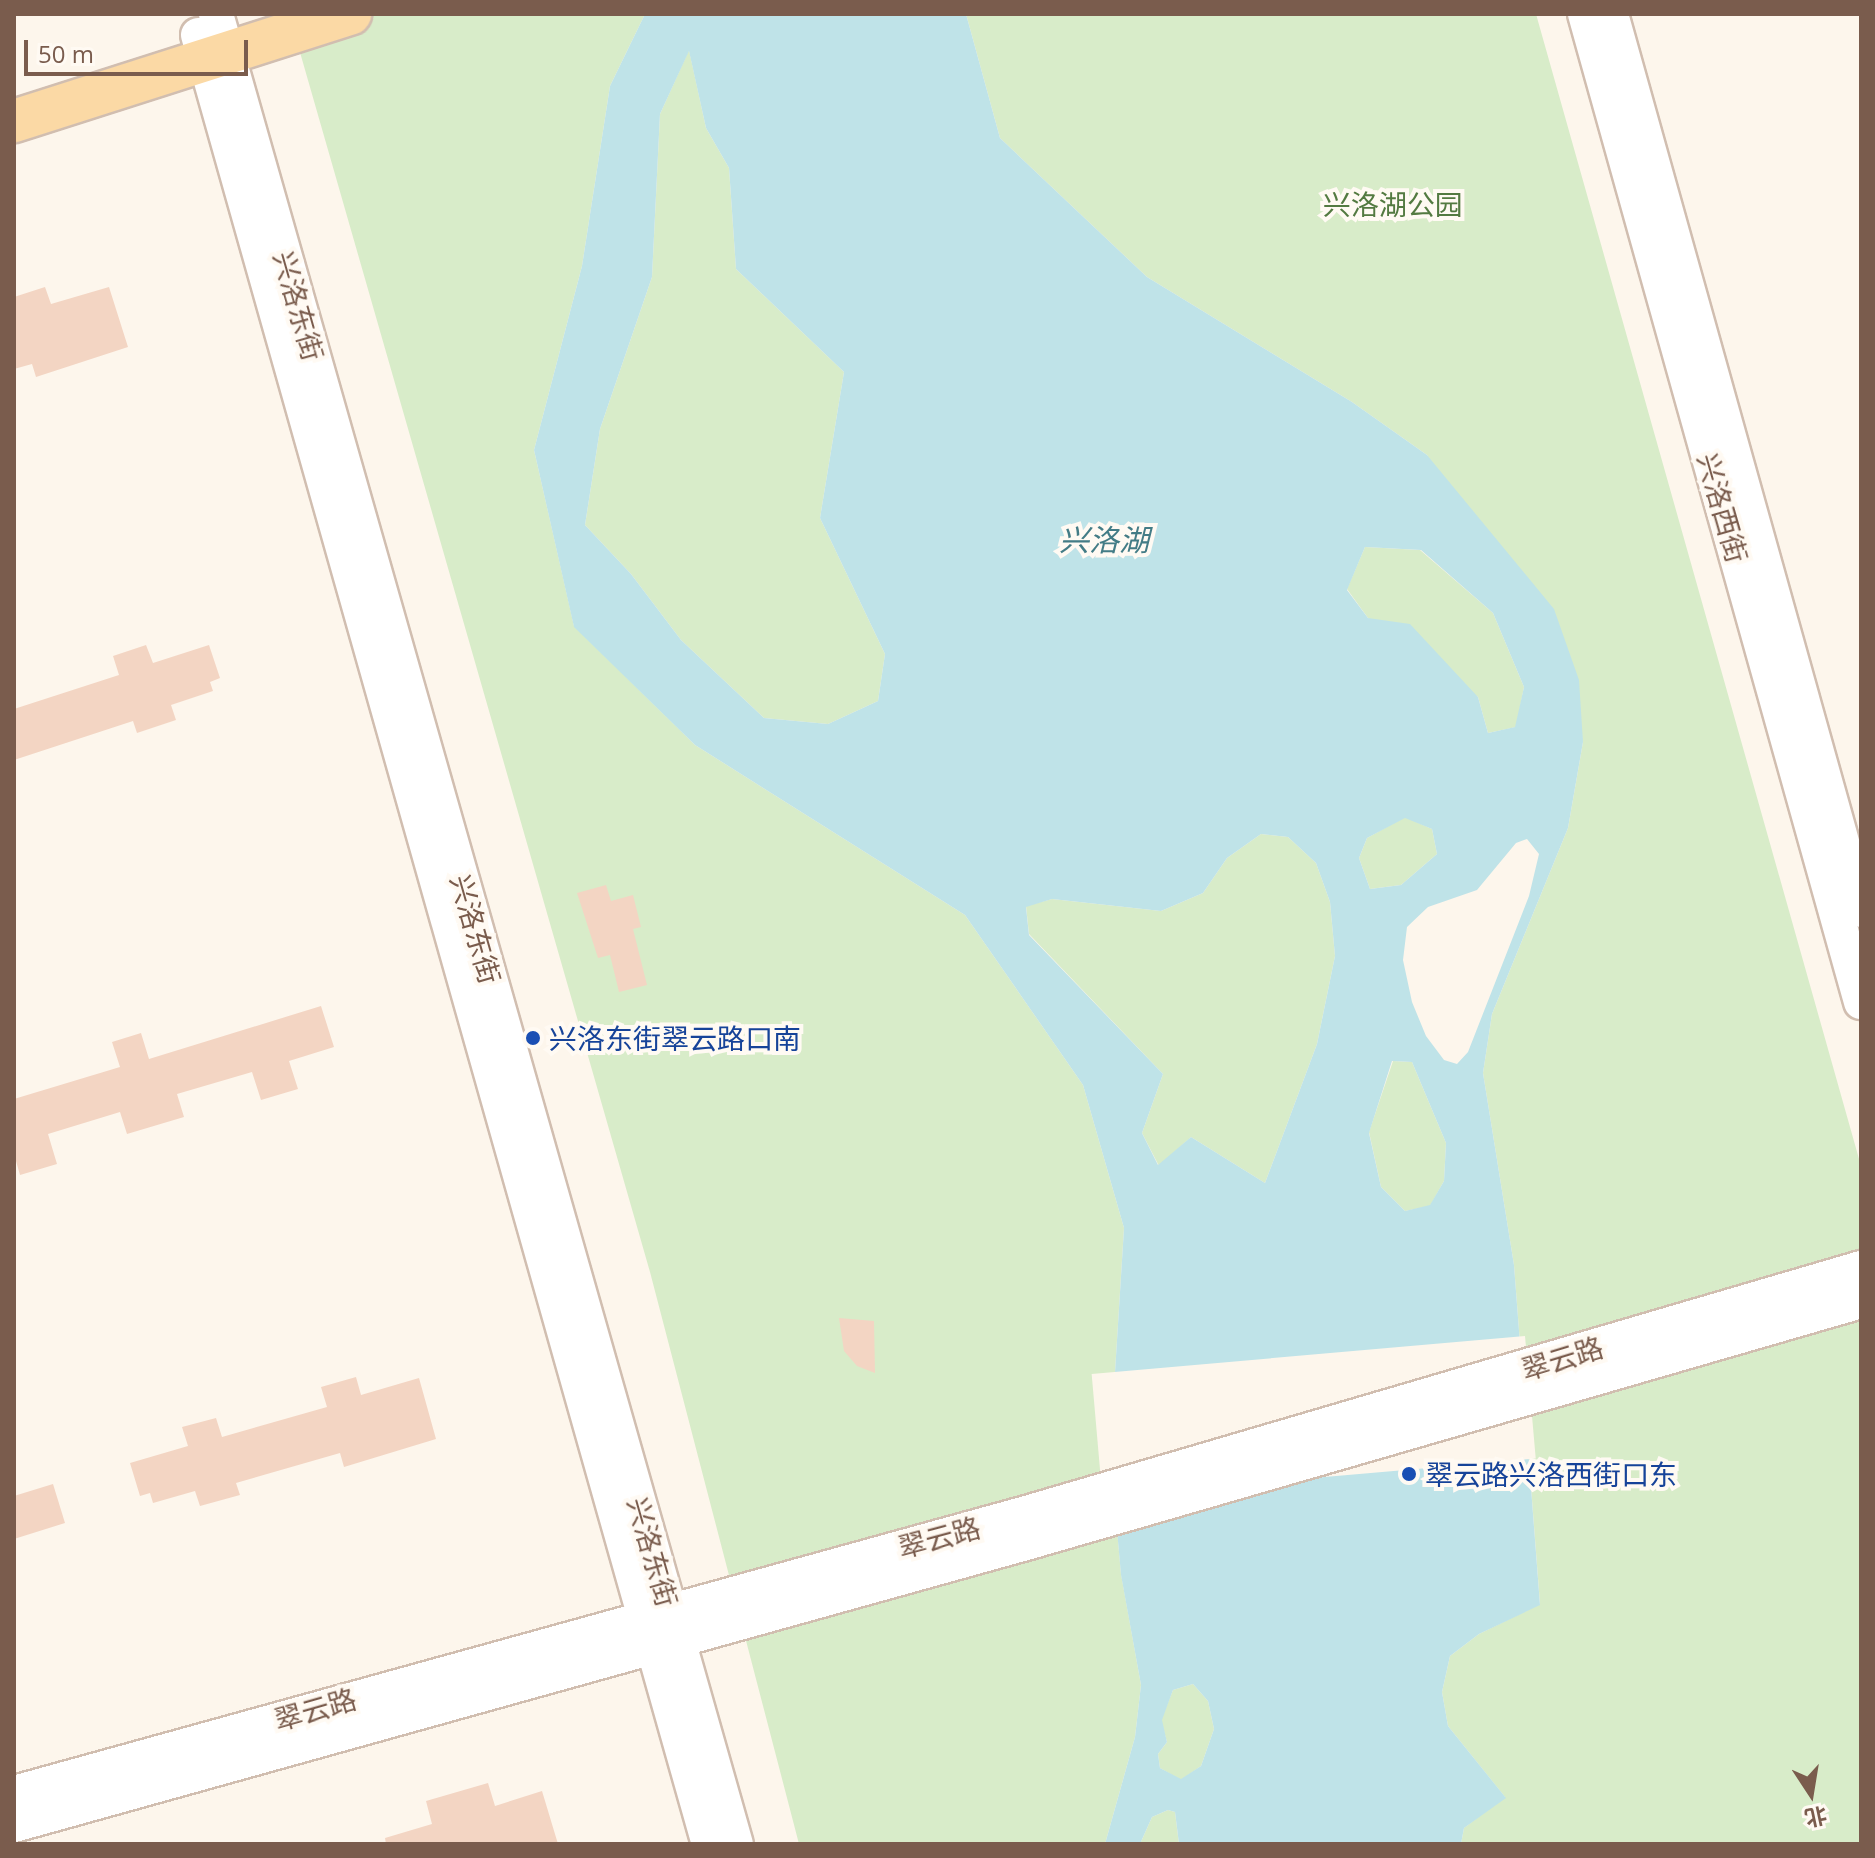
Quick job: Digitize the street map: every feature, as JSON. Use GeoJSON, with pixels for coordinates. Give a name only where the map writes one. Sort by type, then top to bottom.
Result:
{"type":"FeatureCollection","features":[{"type":"Feature","properties":{"kind":"main road"},"geometry":{"type":"LineString","coordinates":[[14,121],[215,43],[350,14]]}},
{"type":"Feature","properties":{"kind":"street","name":"兴洛东街"},"geometry":{"type":"LineString","coordinates":[[193,14],[215,43],[661,1627],[709,1844]]}},
{"type":"Feature","properties":{"kind":"street","name":"兴洛西街"},"geometry":{"type":"LineString","coordinates":[[1585,14],[1861,1002]]}},
{"type":"Feature","properties":{"kind":"street","name":"兴洛西街"},"geometry":{"type":"LineString","coordinates":[[1611,14],[1861,910]]}},
{"type":"Feature","properties":{"kind":"street","name":"翠云路"},"geometry":{"type":"LineString","coordinates":[[1563,1373],[1861,1268]]}},
{"type":"Feature","properties":{"kind":"street","name":"翠云路"},"geometry":{"type":"LineString","coordinates":[[14,1793],[661,1627],[1028,1528],[1563,1373],[1861,1301]]}},
{"type":"Feature","properties":{"kind":"street","name":"兴洛东街"},"geometry":{"type":"LineString","coordinates":[[661,1627],[736,1844]]}},
{"type":"Feature","properties":{"kind":"street","name":"翠云路"},"geometry":{"type":"LineString","coordinates":[[14,1825],[661,1627]]}},
{"type":"Feature","properties":{"kind":"green space"},"geometry":{"type":"Polygon","coordinates":[[[289,14],[645,14],[610,86],[582,266],[534,450],[574,626],[695,745],[965,915],[1083,1085],[1124,1228],[1110,1452],[1121,1574],[1141,1685],[1135,1737],[1105,1844],[799,1844],[650,1272],[289,14]]]}},
{"type":"Feature","properties":{"kind":"green space","name":"兴洛湖公园"},"geometry":{"type":"Polygon","coordinates":[[[966,14],[1536,14],[1861,1166],[1861,1844],[1461,1844],[1464,1828],[1505,1797],[1448,1726],[1442,1692],[1450,1656],[1479,1634],[1540,1604],[1514,1265],[1483,1073],[1492,1014],[1568,828],[1583,742],[1427,455],[1352,402],[1147,277],[1000,138],[966,14]]]}},
{"type":"Feature","properties":{"kind":"green space"},"geometry":{"type":"Polygon","coordinates":[[[689,50],[706,128],[729,168],[736,269],[844,372],[820,518],[885,654],[878,701],[828,724],[764,718],[681,640],[631,574],[585,525],[600,429],[652,277],[660,114],[689,50]]]}},
{"type":"Feature","properties":{"kind":"green space"},"geometry":{"type":"Polygon","coordinates":[[[1365,547],[1420,550],[1493,613],[1524,687],[1516,727],[1488,733],[1478,697],[1368,618],[1347,589],[1365,547]]]}},
{"type":"Feature","properties":{"kind":"green space"},"geometry":{"type":"Polygon","coordinates":[[[1405,817],[1432,829],[1437,854],[1401,885],[1370,889],[1359,858],[1367,838],[1405,817]]]}},
{"type":"Feature","properties":{"kind":"green space"},"geometry":{"type":"Polygon","coordinates":[[[1261,834],[1288,837],[1316,863],[1330,902],[1335,956],[1317,1044],[1265,1183],[1191,1137],[1159,1166],[1142,1133],[1163,1074],[1029,934],[1026,906],[1052,899],[1161,911],[1203,893],[1227,858],[1261,834]]]}},
{"type":"Feature","properties":{"kind":"green space"},"geometry":{"type":"Polygon","coordinates":[[[1393,1061],[1412,1062],[1446,1143],[1444,1181],[1430,1206],[1405,1211],[1381,1187],[1369,1132],[1393,1061]]]}},
{"type":"Feature","properties":{"kind":"green space"},"geometry":{"type":"Polygon","coordinates":[[[1193,1684],[1208,1701],[1214,1729],[1201,1766],[1181,1780],[1160,1768],[1158,1754],[1167,1742],[1161,1720],[1173,1690],[1193,1684]]]}},
{"type":"Feature","properties":{"kind":"green space"},"geometry":{"type":"Polygon","coordinates":[[[1168,1810],[1175,1812],[1179,1844],[1140,1844],[1152,1817],[1168,1810]]]}},
{"type":"Feature","properties":{"kind":"water","name":"兴洛湖"},"geometry":{"type":"Polygon","coordinates":[[[645,14],[966,14],[1000,138],[1147,277],[1352,402],[1427,455],[1554,609],[1579,680],[1583,742],[1568,828],[1492,1014],[1483,1073],[1514,1265],[1540,1605],[1479,1634],[1450,1656],[1442,1692],[1448,1726],[1506,1798],[1464,1828],[1461,1844],[1179,1844],[1175,1812],[1168,1810],[1152,1817],[1140,1844],[1105,1844],[1135,1737],[1141,1685],[1121,1575],[1110,1452],[1124,1228],[1083,1085],[965,915],[695,745],[574,627],[534,450],[582,266],[610,86],[645,14]],[[689,51],[660,114],[652,277],[600,429],[585,525],[631,574],[681,640],[764,718],[828,724],[878,701],[885,654],[820,518],[844,372],[736,269],[729,168],[706,128],[689,51]],[[1365,547],[1347,590],[1368,618],[1410,624],[1478,697],[1488,733],[1515,727],[1524,687],[1493,613],[1421,550],[1365,547]],[[1405,818],[1367,838],[1359,858],[1370,889],[1401,885],[1437,854],[1432,829],[1405,818]],[[1261,834],[1227,858],[1203,893],[1161,911],[1052,899],[1026,907],[1029,935],[1163,1074],[1142,1133],[1158,1165],[1191,1137],[1265,1183],[1317,1044],[1335,956],[1330,902],[1316,863],[1288,837],[1261,834]],[[1527,839],[1516,843],[1477,890],[1428,907],[1407,927],[1403,960],[1412,1002],[1426,1036],[1444,1060],[1457,1064],[1468,1052],[1529,896],[1539,854],[1527,839]],[[1392,1061],[1369,1133],[1381,1187],[1405,1211],[1430,1205],[1444,1181],[1446,1143],[1412,1062],[1392,1061]],[[1193,1684],[1173,1690],[1162,1720],[1167,1742],[1158,1754],[1160,1768],[1181,1779],[1201,1766],[1214,1729],[1208,1701],[1193,1684]]]}},
{"type":"Feature","properties":{"kind":"pier"},"geometry":{"type":"Polygon","coordinates":[[[1525,1336],[1536,1459],[1102,1496],[1092,1374],[1525,1336]]]}},
{"type":"Feature","properties":{"kind":"building"},"geometry":{"type":"Polygon","coordinates":[[[45,287],[51,304],[109,287],[128,347],[36,377],[32,364],[14,369],[14,297],[45,287]]]}},
{"type":"Feature","properties":{"kind":"building"},"geometry":{"type":"Polygon","coordinates":[[[146,645],[153,663],[209,645],[220,678],[210,682],[213,691],[171,705],[176,720],[137,733],[133,721],[14,760],[14,709],[119,675],[113,656],[146,645]]]}},
{"type":"Feature","properties":{"kind":"building"},"geometry":{"type":"Polygon","coordinates":[[[606,885],[611,901],[633,895],[641,927],[633,929],[647,985],[619,992],[610,955],[598,958],[577,893],[606,885]]]}},
{"type":"Feature","properties":{"kind":"building"},"geometry":{"type":"Polygon","coordinates":[[[321,1006],[334,1047],[289,1061],[298,1089],[261,1100],[252,1072],[177,1094],[184,1117],[127,1134],[120,1112],[48,1134],[57,1164],[20,1175],[14,1154],[14,1099],[120,1067],[112,1042],[141,1033],[149,1059],[321,1006]]]}},
{"type":"Feature","properties":{"kind":"building"},"geometry":{"type":"Polygon","coordinates":[[[839,1318],[874,1321],[875,1373],[857,1366],[844,1351],[839,1318]]]}},
{"type":"Feature","properties":{"kind":"building"},"geometry":{"type":"Polygon","coordinates":[[[356,1377],[361,1395],[419,1378],[436,1439],[344,1467],[340,1453],[236,1483],[240,1495],[200,1506],[195,1491],[153,1503],[150,1493],[140,1496],[130,1463],[188,1446],[182,1427],[216,1418],[222,1437],[327,1407],[321,1387],[356,1377]]]}},
{"type":"Feature","properties":{"kind":"building"},"geometry":{"type":"Polygon","coordinates":[[[53,1484],[65,1523],[14,1539],[14,1496],[53,1484]]]}},
{"type":"Feature","properties":{"kind":"building"},"geometry":{"type":"Polygon","coordinates":[[[488,1783],[495,1806],[542,1791],[558,1844],[386,1844],[385,1838],[432,1824],[426,1801],[488,1783]]]}},
{"type":"Feature","properties":{"kind":"place","name":"兴洛东街翠云路口南"},"geometry":{"type":"Point","coordinates":[533,1038]}},
{"type":"Feature","properties":{"kind":"place","name":"翠云路兴洛西街口东"},"geometry":{"type":"Point","coordinates":[1409,1474]}}]}
